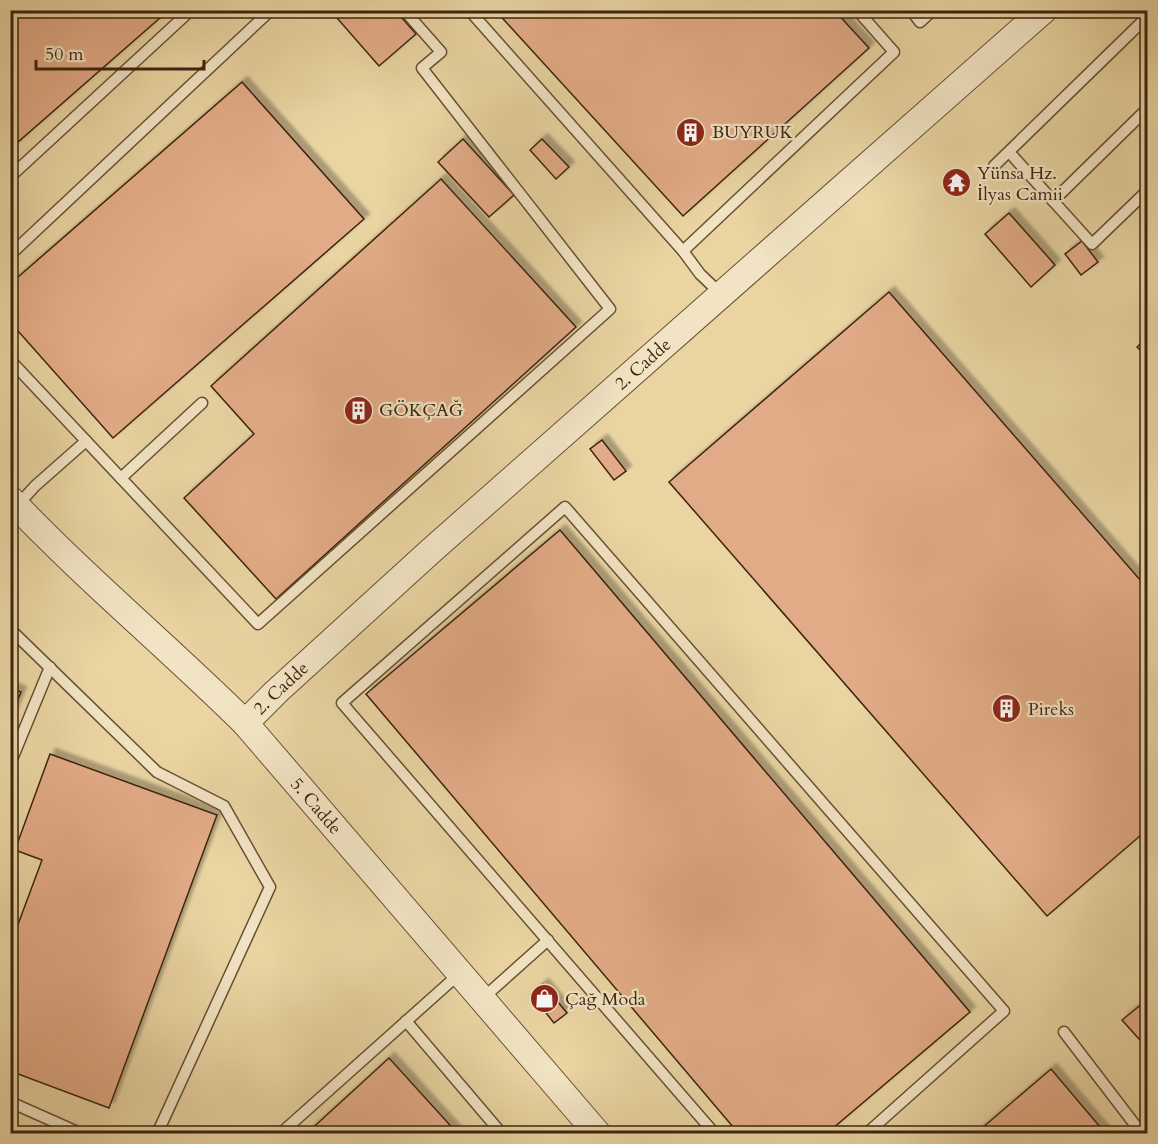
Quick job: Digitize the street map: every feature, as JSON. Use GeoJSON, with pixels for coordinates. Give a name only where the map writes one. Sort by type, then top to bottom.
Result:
{"type":"FeatureCollection","features":[{"type":"Feature","properties":{"kind":"street","name":"2. Cadde"},"geometry":{"type":"LineString","coordinates":[[244,723],[434,549],[1044,10]]}},
{"type":"Feature","properties":{"kind":"street","name":"5. Cadde"},"geometry":{"type":"LineString","coordinates":[[14,502],[107,596],[196,675],[244,723],[598,1134]]}},
{"type":"Feature","properties":{"kind":"lane"},"geometry":{"type":"LineString","coordinates":[[10,177],[191,10]]}},
{"type":"Feature","properties":{"kind":"lane"},"geometry":{"type":"LineString","coordinates":[[10,255],[271,10]]}},
{"type":"Feature","properties":{"kind":"lane"},"geometry":{"type":"LineString","coordinates":[[10,360],[258,624],[610,309],[422,68],[441,52],[404,10]]}},
{"type":"Feature","properties":{"kind":"lane"},"geometry":{"type":"LineString","coordinates":[[470,10],[683,251],[700,274],[722,295]]}},
{"type":"Feature","properties":{"kind":"lane"},"geometry":{"type":"LineString","coordinates":[[683,251],[894,52],[856,10]]}},
{"type":"Feature","properties":{"kind":"lane"},"geometry":{"type":"LineString","coordinates":[[911,10],[920,22],[933,10]]}},
{"type":"Feature","properties":{"kind":"lane"},"geometry":{"type":"LineString","coordinates":[[994,166],[1148,16]]}},
{"type":"Feature","properties":{"kind":"lane"},"geometry":{"type":"LineString","coordinates":[[1053,201],[1148,108]]}},
{"type":"Feature","properties":{"kind":"lane"},"geometry":{"type":"LineString","coordinates":[[1009,152],[1092,244],[1148,190]]}},
{"type":"Feature","properties":{"kind":"lane"},"geometry":{"type":"LineString","coordinates":[[121,478],[202,403]]}},
{"type":"Feature","properties":{"kind":"lane"},"geometry":{"type":"LineString","coordinates":[[14,502],[86,441]]}},
{"type":"Feature","properties":{"kind":"lane"},"geometry":{"type":"LineString","coordinates":[[715,1134],[342,702],[566,507],[1004,1011],[866,1134]]}},
{"type":"Feature","properties":{"kind":"lane"},"geometry":{"type":"LineString","coordinates":[[10,629],[157,772],[224,806],[270,887],[157,1134]]}},
{"type":"Feature","properties":{"kind":"lane"},"geometry":{"type":"LineString","coordinates":[[10,764],[50,667]]}},
{"type":"Feature","properties":{"kind":"lane"},"geometry":{"type":"LineString","coordinates":[[482,999],[548,940]]}},
{"type":"Feature","properties":{"kind":"lane"},"geometry":{"type":"LineString","coordinates":[[280,1134],[460,974]]}},
{"type":"Feature","properties":{"kind":"lane"},"geometry":{"type":"LineString","coordinates":[[406,1021],[502,1134]]}},
{"type":"Feature","properties":{"kind":"lane"},"geometry":{"type":"LineString","coordinates":[[1064,1032],[1142,1134]]}},
{"type":"Feature","properties":{"kind":"lane"},"geometry":{"type":"LineString","coordinates":[[10,1102],[82,1134]]}},
{"type":"Feature","properties":{"kind":"building"},"geometry":{"type":"Polygon","coordinates":[[[10,10],[169,10],[10,149],[10,10]]]}},
{"type":"Feature","properties":{"kind":"building"},"geometry":{"type":"Polygon","coordinates":[[[330,10],[395,10],[416,34],[379,66],[330,10]]]}},
{"type":"Feature","properties":{"kind":"building","name":"BUYRUK"},"geometry":{"type":"Polygon","coordinates":[[[495,10],[834,10],[869,48],[683,216],[495,10]]]}},
{"type":"Feature","properties":{"kind":"building"},"geometry":{"type":"Polygon","coordinates":[[[242,82],[364,219],[113,438],[10,322],[10,284],[242,82]]]}},
{"type":"Feature","properties":{"kind":"building"},"geometry":{"type":"Polygon","coordinates":[[[463,139],[514,195],[489,217],[438,162],[463,139]]]}},
{"type":"Feature","properties":{"kind":"building"},"geometry":{"type":"Polygon","coordinates":[[[542,139],[569,167],[556,179],[530,150],[542,139]]]}},
{"type":"Feature","properties":{"kind":"building","name":"GÖKÇAĞ"},"geometry":{"type":"Polygon","coordinates":[[[441,179],[576,327],[276,599],[184,498],[254,434],[211,386],[441,179]]]}},
{"type":"Feature","properties":{"kind":"building"},"geometry":{"type":"Polygon","coordinates":[[[1009,213],[1055,265],[1031,287],[985,234],[1009,213]]]}},
{"type":"Feature","properties":{"kind":"building"},"geometry":{"type":"Polygon","coordinates":[[[1082,241],[1098,262],[1081,275],[1065,254],[1082,241]]]}},
{"type":"Feature","properties":{"kind":"building","name":"Pireks"},"geometry":{"type":"Polygon","coordinates":[[[889,292],[1148,589],[1148,829],[1047,916],[669,482],[889,292]]]}},
{"type":"Feature","properties":{"kind":"building"},"geometry":{"type":"Polygon","coordinates":[[[1148,337],[1148,358],[1137,347],[1148,337]]]}},
{"type":"Feature","properties":{"kind":"building"},"geometry":{"type":"Polygon","coordinates":[[[602,440],[626,471],[614,480],[590,449],[602,440]]]}},
{"type":"Feature","properties":{"kind":"building"},"geometry":{"type":"Polygon","coordinates":[[[560,530],[970,1012],[826,1134],[739,1134],[366,694],[560,530]]]}},
{"type":"Feature","properties":{"kind":"building"},"geometry":{"type":"Polygon","coordinates":[[[10,688],[21,692],[10,719],[10,688]]]}},
{"type":"Feature","properties":{"kind":"building"},"geometry":{"type":"Polygon","coordinates":[[[50,754],[217,815],[109,1108],[10,1071],[10,946],[42,860],[15,850],[50,754]]]}},
{"type":"Feature","properties":{"kind":"building"},"geometry":{"type":"Polygon","coordinates":[[[543,984],[567,1013],[554,1023],[531,994],[543,984]]]}},
{"type":"Feature","properties":{"kind":"building"},"geometry":{"type":"Polygon","coordinates":[[[1148,999],[1148,1049],[1122,1020],[1148,999]]]}},
{"type":"Feature","properties":{"kind":"building"},"geometry":{"type":"Polygon","coordinates":[[[389,1058],[458,1134],[306,1134],[389,1058]]]}},
{"type":"Feature","properties":{"kind":"building"},"geometry":{"type":"Polygon","coordinates":[[[1051,1069],[1106,1134],[975,1134],[1051,1069]]]}},
{"type":"Feature","properties":{"kind":"place","name":"BUYRUK"},"geometry":{"type":"Point","coordinates":[691,132]}},
{"type":"Feature","properties":{"kind":"place","name":"Yünsa Hz. İlyas Camii"},"geometry":{"type":"Point","coordinates":[956,183]}},
{"type":"Feature","properties":{"kind":"place","name":"GÖKÇAĞ"},"geometry":{"type":"Point","coordinates":[358,410]}},
{"type":"Feature","properties":{"kind":"place","name":"Pireks"},"geometry":{"type":"Point","coordinates":[1007,709]}},
{"type":"Feature","properties":{"kind":"place","name":"Çağ Moda"},"geometry":{"type":"Point","coordinates":[544,999]}}]}
